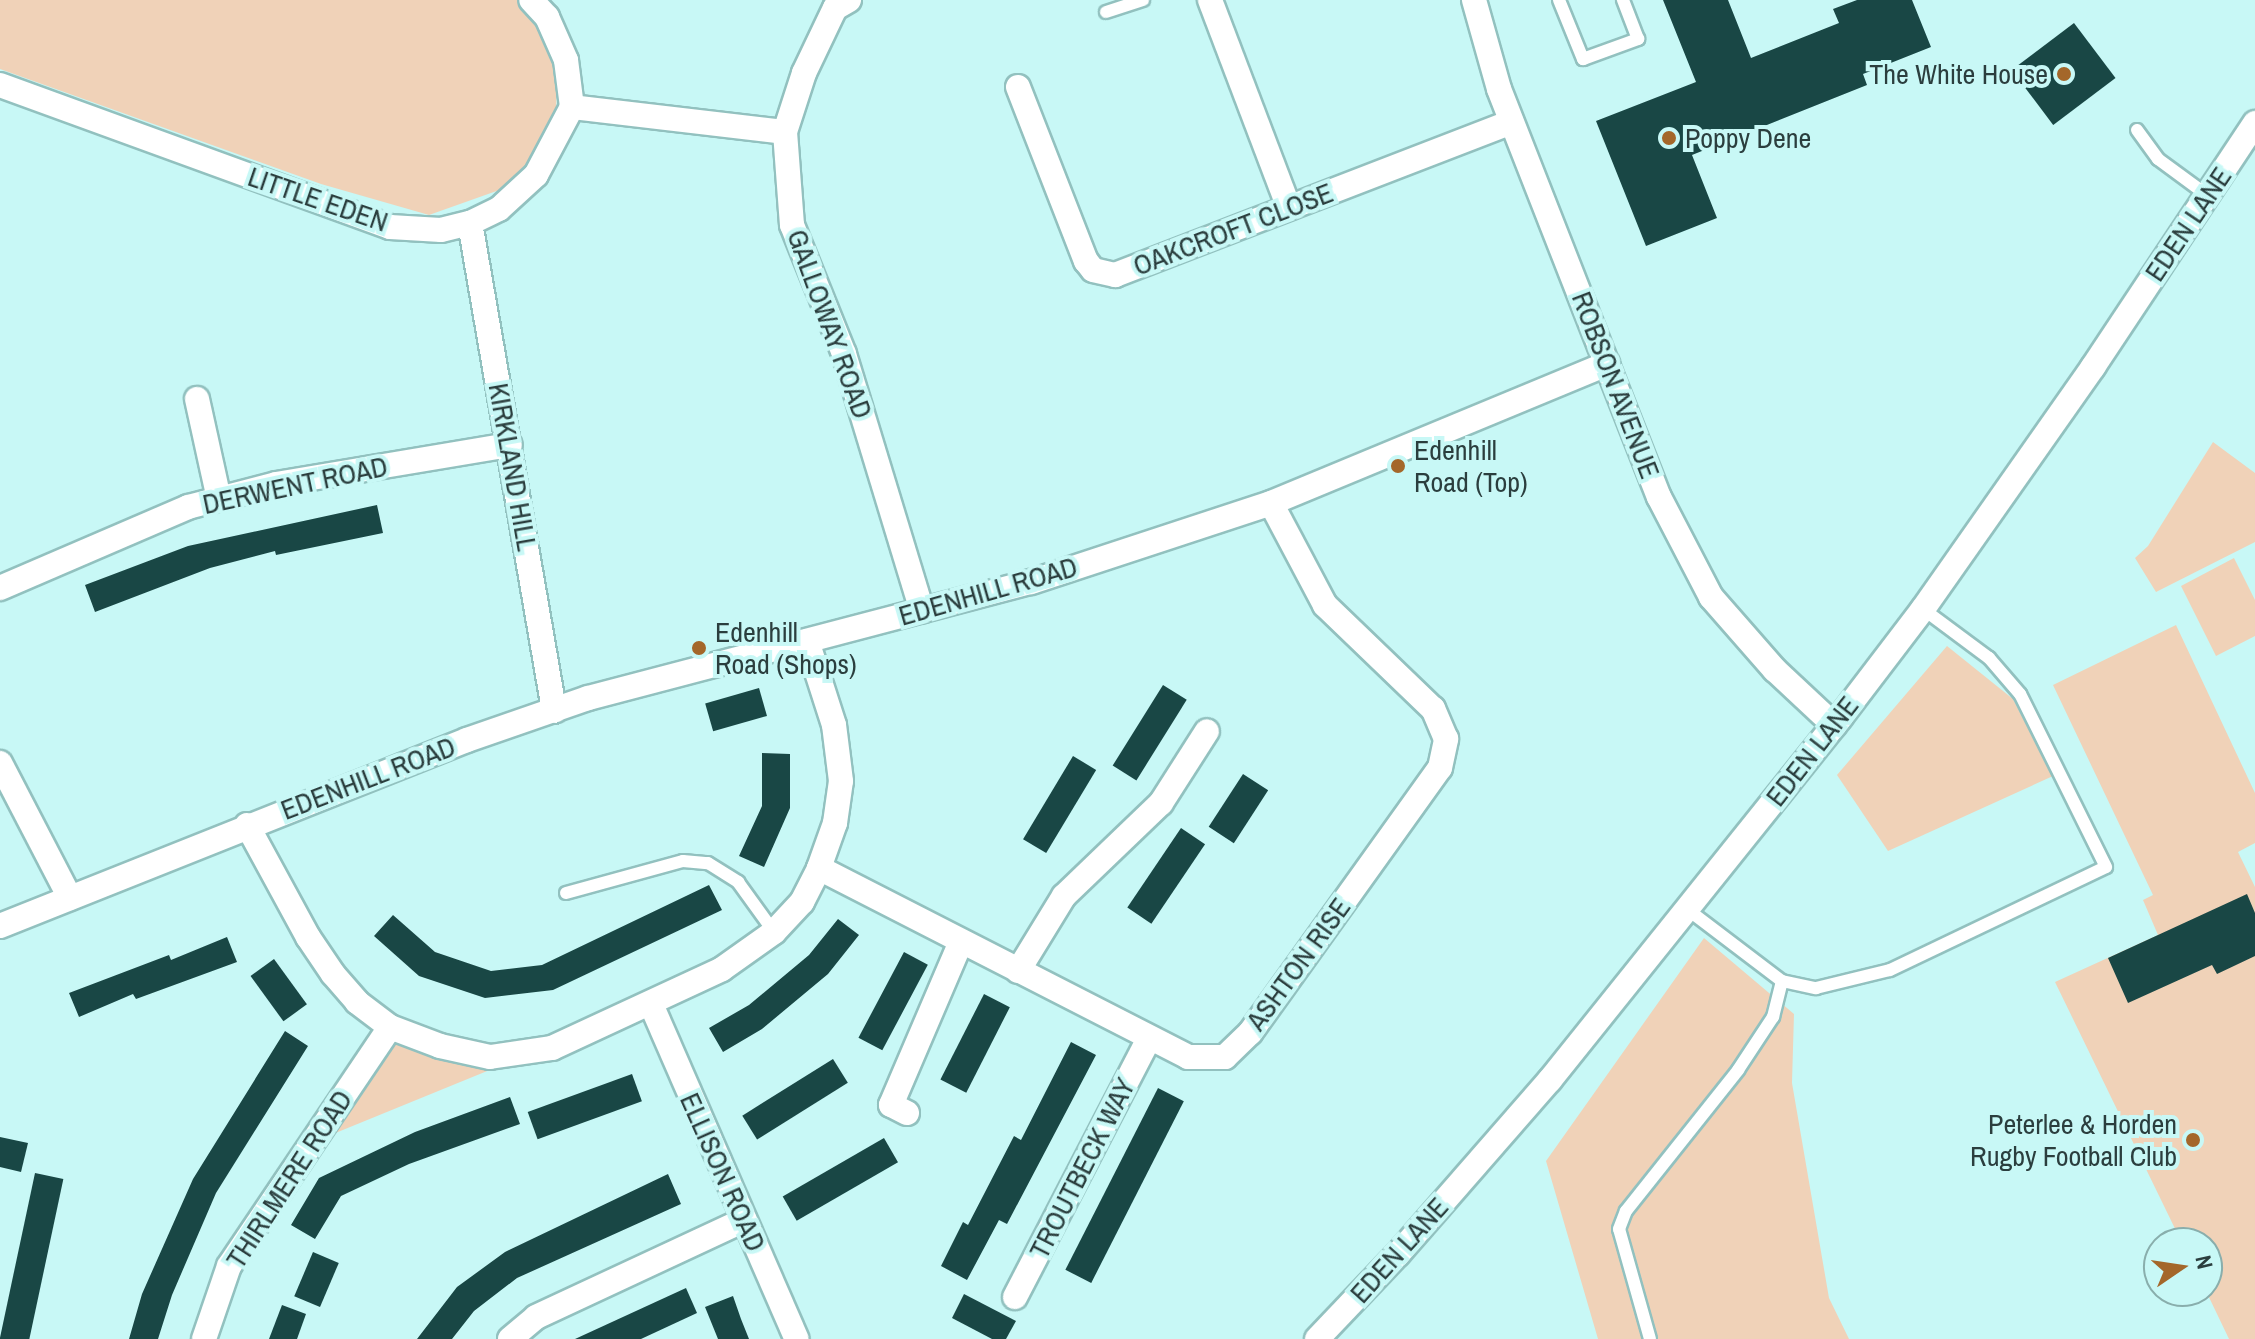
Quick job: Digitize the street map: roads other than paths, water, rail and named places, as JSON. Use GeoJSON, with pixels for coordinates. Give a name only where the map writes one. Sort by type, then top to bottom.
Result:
{"type":"FeatureCollection","features":[{"type":"Feature","properties":{"kind":"street"},"geometry":{"type":"LineString","coordinates":[[531,0],[547,17],[566,60],[572,107],[785,132]]}},
{"type":"Feature","properties":{"kind":"street","name":"GALLOWAY ROAD"},"geometry":{"type":"LineString","coordinates":[[849,0],[835,8],[804,73],[785,132],[792,225],[844,354],[922,610]]}},
{"type":"Feature","properties":{"kind":"street"},"geometry":{"type":"LineString","coordinates":[[1210,0],[1289,208]]}},
{"type":"Feature","properties":{"kind":"street","name":"ROBSON AVENUE"},"geometry":{"type":"LineString","coordinates":[[1474,0],[1512,122],[1659,497],[1711,597],[1775,670],[1834,725]]}},
{"type":"Feature","properties":{"kind":"street","name":"LITTLE EDEN"},"geometry":{"type":"LineString","coordinates":[[0,85],[390,227],[441,230],[470,223],[499,209],[536,175],[572,107]]}},
{"type":"Feature","properties":{"kind":"street","name":"OAKCROFT CLOSE"},"geometry":{"type":"LineString","coordinates":[[1018,87],[1086,261],[1093,270],[1115,275],[1512,122]]}},
{"type":"Feature","properties":{"kind":"street","name":"EDEN LANE"},"geometry":{"type":"LineString","coordinates":[[1317,1339],[1398,1254],[1550,1080],[1834,725],[1923,609],[2093,367],[2255,123]]}},
{"type":"Feature","properties":{"kind":"street","name":"KIRKLAND HILL"},"geometry":{"type":"LineString","coordinates":[[470,223],[554,711]]}},
{"type":"Feature","properties":{"kind":"street","name":"EDENHILL ROAD"},"geometry":{"type":"LineString","coordinates":[[0,926],[247,825],[467,740],[588,698],[1031,582],[1271,503],[1607,364]]}},
{"type":"Feature","properties":{"kind":"street"},"geometry":{"type":"LineString","coordinates":[[197,399],[219,499]]}},
{"type":"Feature","properties":{"kind":"street","name":"DERWENT ROAD"},"geometry":{"type":"LineString","coordinates":[[0,588],[188,507],[276,484],[510,445]]}},
{"type":"Feature","properties":{"kind":"street","name":"ASHTON RISE"},"geometry":{"type":"LineString","coordinates":[[819,868],[1188,1057],[1225,1057],[1241,1041],[1440,768],[1446,739],[1433,709],[1325,605],[1271,503]]}},
{"type":"Feature","properties":{"kind":"street"},"geometry":{"type":"LineString","coordinates":[[247,825],[308,937],[333,974],[357,1002],[390,1027],[440,1046],[490,1057],[552,1048],[722,969],[774,932],[802,902],[819,868],[835,823],[841,781],[834,725],[807,641]]}},
{"type":"Feature","properties":{"kind":"street"},"geometry":{"type":"LineString","coordinates":[[1018,971],[1064,896],[1161,803],[1207,731]]}},
{"type":"Feature","properties":{"kind":"street"},"geometry":{"type":"LineString","coordinates":[[0,763],[70,898]]}},
{"type":"Feature","properties":{"kind":"street"},"geometry":{"type":"LineString","coordinates":[[907,1113],[891,1105],[961,942]]}},
{"type":"Feature","properties":{"kind":"street","name":"ELLISON ROAD"},"geometry":{"type":"LineString","coordinates":[[651,1004],[797,1339]]}},
{"type":"Feature","properties":{"kind":"street","name":"THIRLMERE ROAD"},"geometry":{"type":"LineString","coordinates":[[204,1339],[229,1266],[390,1027]]}},
{"type":"Feature","properties":{"kind":"street","name":"TROUTBECK WAY"},"geometry":{"type":"LineString","coordinates":[[1015,1297],[1149,1038]]}},
{"type":"Feature","properties":{"kind":"street"},"geometry":{"type":"LineString","coordinates":[[510,1339],[536,1317],[744,1220]]}},
{"type":"Feature","properties":{"kind":"lane"},"geometry":{"type":"LineString","coordinates":[[1106,12],[1143,0]]}},
{"type":"Feature","properties":{"kind":"lane"},"geometry":{"type":"LineString","coordinates":[[1559,0],[1583,59],[1638,39],[1623,0]]}},
{"type":"Feature","properties":{"kind":"lane"},"geometry":{"type":"LineString","coordinates":[[2137,130],[2158,159],[2207,195]]}},
{"type":"Feature","properties":{"kind":"lane"},"geometry":{"type":"LineString","coordinates":[[1687,909],[1782,981],[1816,988],[1890,970],[2106,867],[2020,694],[1989,658],[1923,609]]}},
{"type":"Feature","properties":{"kind":"lane"},"geometry":{"type":"LineString","coordinates":[[566,893],[683,861],[708,863],[738,882],[774,932]]}},
{"type":"Feature","properties":{"kind":"lane"},"geometry":{"type":"LineString","coordinates":[[1650,1339],[1619,1229],[1626,1211],[1738,1070],[1773,1017],[1782,981]]}},
{"type":"Feature","properties":{"kind":"place","name":"The White House"},"geometry":{"type":"Point","coordinates":[2064,74]}},
{"type":"Feature","properties":{"kind":"place","name":"Poppy Dene"},"geometry":{"type":"Point","coordinates":[1669,138]}},
{"type":"Feature","properties":{"kind":"place","name":"Edenhill Road (Top)"},"geometry":{"type":"Point","coordinates":[1398,466]}},
{"type":"Feature","properties":{"kind":"place","name":"Edenhill Road (Shops)"},"geometry":{"type":"Point","coordinates":[699,648]}},
{"type":"Feature","properties":{"kind":"place","name":"Peterlee & Horden Rugby Football Club"},"geometry":{"type":"Point","coordinates":[2193,1140]}}]}
